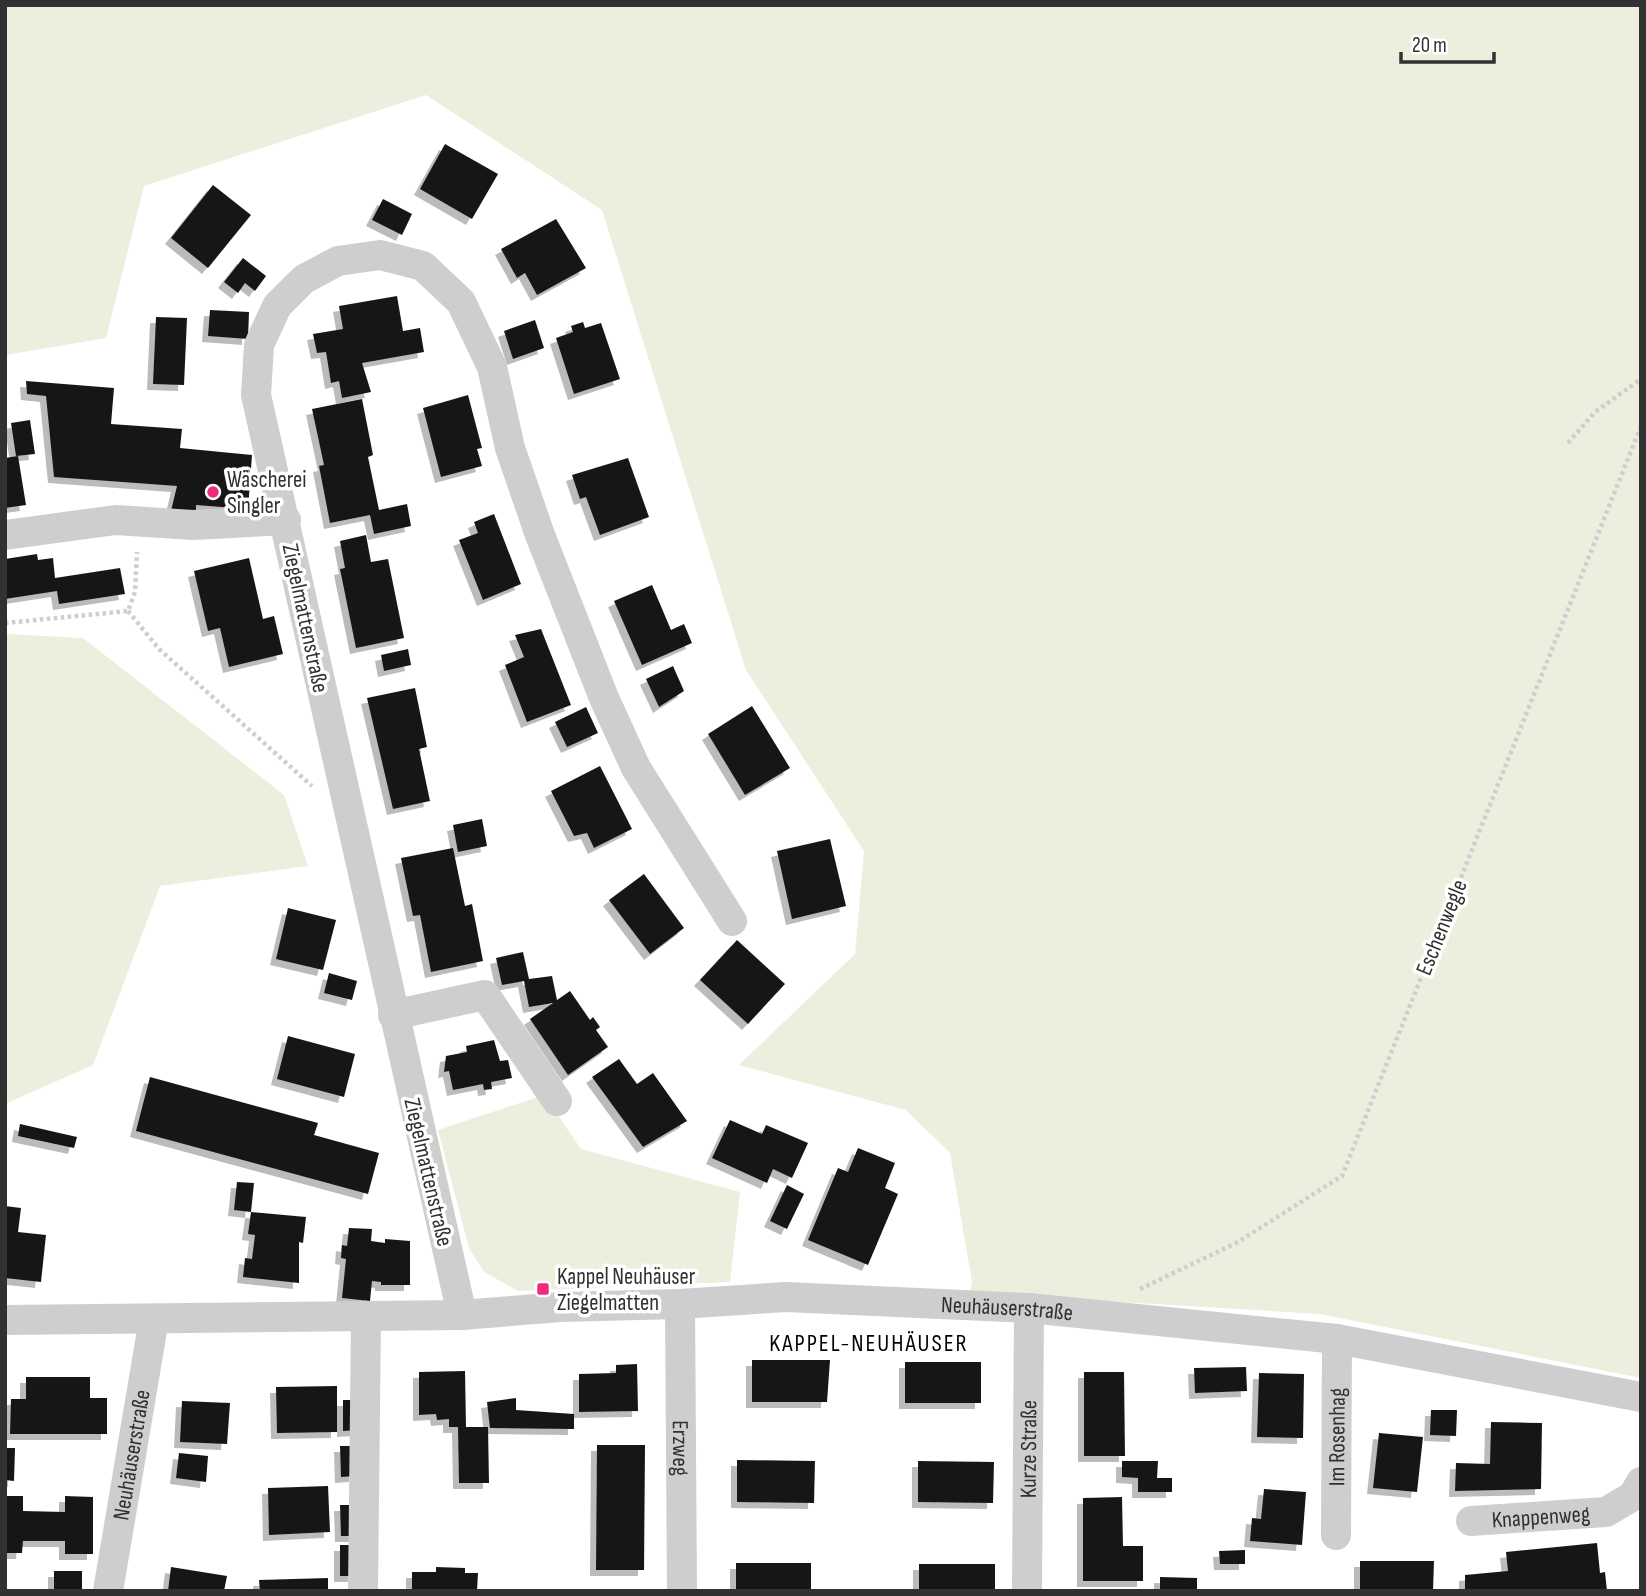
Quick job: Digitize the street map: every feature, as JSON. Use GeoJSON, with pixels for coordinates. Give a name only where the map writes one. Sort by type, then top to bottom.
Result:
{"type":"FeatureCollection","features":[{"type":"Feature","properties":{"kind":"street","name":"Ziegelmattenstraße"},"geometry":{"type":"LineString","coordinates":[[462,1315],[256,395],[259,345],[277,306],[304,279],[338,261],[380,255],[423,265],[461,302],[492,367],[510,448],[540,535],[604,698],[636,768],[732,921]]}},
{"type":"Feature","properties":{"kind":"street"},"geometry":{"type":"LineString","coordinates":[[5,535],[116,520],[193,525],[286,520]]}},
{"type":"Feature","properties":{"kind":"street"},"geometry":{"type":"LineString","coordinates":[[393,1015],[485,995],[557,1101]]}},
{"type":"Feature","properties":{"kind":"street","name":"Neuhäuserstraße"},"geometry":{"type":"LineString","coordinates":[[5,1320],[462,1315],[560,1307],[680,1304],[786,1297],[1029,1308],[1110,1314],[1337,1339],[1641,1397]]}},
{"type":"Feature","properties":{"kind":"street","name":"Erzweg"},"geometry":{"type":"LineString","coordinates":[[680,1304],[682,1591]]}},
{"type":"Feature","properties":{"kind":"street","name":"Kurze Straße"},"geometry":{"type":"LineString","coordinates":[[1027,1591],[1029,1308]]}},
{"type":"Feature","properties":{"kind":"street"},"geometry":{"type":"LineString","coordinates":[[363,1591],[366,1317]]}},
{"type":"Feature","properties":{"kind":"street","name":"Neuhäuserstraße"},"geometry":{"type":"LineString","coordinates":[[108,1591],[154,1319]]}},
{"type":"Feature","properties":{"kind":"street","name":"Im Rosenhag"},"geometry":{"type":"LineString","coordinates":[[1336,1535],[1337,1339]]}},
{"type":"Feature","properties":{"kind":"street","name":"Knappenweg"},"geometry":{"type":"LineString","coordinates":[[1471,1521],[1606,1512],[1633,1496],[1641,1482]]}},
{"type":"Feature","properties":{"kind":"path"},"geometry":{"type":"LineString","coordinates":[[1568,443],[1595,412],[1641,379]]}},
{"type":"Feature","properties":{"kind":"path","name":"Eschenwegle"},"geometry":{"type":"LineString","coordinates":[[1110,1314],[1143,1286],[1238,1242],[1342,1176],[1641,426]]}},
{"type":"Feature","properties":{"kind":"path"},"geometry":{"type":"LineString","coordinates":[[128,611],[135,592],[137,521]]}},
{"type":"Feature","properties":{"kind":"path"},"geometry":{"type":"LineString","coordinates":[[128,611],[159,649],[349,819]]}},
{"type":"Feature","properties":{"kind":"path"},"geometry":{"type":"LineString","coordinates":[[5,623],[128,611]]}},
{"type":"Feature","properties":{"kind":"green space"},"geometry":{"type":"Polygon","coordinates":[[[5,5],[1641,5],[1641,1378],[1320,1314],[970,1293],[972,1282],[950,1153],[906,1110],[739,1065],[855,954],[864,851],[746,670],[602,210],[426,95],[144,186],[106,338],[5,355],[5,5]]]}},
{"type":"Feature","properties":{"kind":"green space"},"geometry":{"type":"Polygon","coordinates":[[[5,634],[83,638],[284,795],[308,866],[160,886],[93,1065],[5,1104],[5,634]]]}},
{"type":"Feature","properties":{"kind":"green space"},"geometry":{"type":"Polygon","coordinates":[[[544,1095],[581,1149],[740,1192],[730,1282],[518,1291],[484,1272],[469,1248],[438,1130],[544,1095]]]}},
{"type":"Feature","properties":{"kind":"building"},"geometry":{"type":"Polygon","coordinates":[[[445,144],[498,174],[472,219],[420,189],[445,144]]]}},
{"type":"Feature","properties":{"kind":"building"},"geometry":{"type":"Polygon","coordinates":[[[213,185],[251,215],[208,268],[171,238],[213,185]]]}},
{"type":"Feature","properties":{"kind":"building"},"geometry":{"type":"Polygon","coordinates":[[[383,199],[412,214],[402,235],[372,220],[383,199]]]}},
{"type":"Feature","properties":{"kind":"building"},"geometry":{"type":"Polygon","coordinates":[[[556,219],[586,268],[537,295],[525,273],[517,278],[501,249],[556,219]]]}},
{"type":"Feature","properties":{"kind":"building"},"geometry":{"type":"Polygon","coordinates":[[[243,258],[266,276],[255,291],[245,283],[238,293],[224,282],[243,258]]]}},
{"type":"Feature","properties":{"kind":"building"},"geometry":{"type":"Polygon","coordinates":[[[397,296],[403,331],[420,328],[424,352],[362,363],[371,392],[342,398],[339,381],[331,383],[326,352],[317,353],[313,334],[343,329],[339,306],[397,296]]]}},
{"type":"Feature","properties":{"kind":"building"},"geometry":{"type":"Polygon","coordinates":[[[210,310],[249,312],[248,339],[208,336],[210,310]]]}},
{"type":"Feature","properties":{"kind":"building"},"geometry":{"type":"Polygon","coordinates":[[[156,317],[187,318],[184,385],[153,384],[156,317]]]}},
{"type":"Feature","properties":{"kind":"building"},"geometry":{"type":"Polygon","coordinates":[[[535,320],[544,348],[513,359],[504,331],[535,320]]]}},
{"type":"Feature","properties":{"kind":"building"},"geometry":{"type":"Polygon","coordinates":[[[583,322],[585,328],[601,323],[620,379],[574,394],[556,338],[573,332],[571,326],[583,322]]]}},
{"type":"Feature","properties":{"kind":"building"},"geometry":{"type":"Polygon","coordinates":[[[26,381],[114,388],[111,424],[182,429],[180,448],[252,455],[248,509],[196,505],[196,512],[171,511],[177,486],[54,477],[46,396],[27,394],[26,381]]]}},
{"type":"Feature","properties":{"kind":"building"},"geometry":{"type":"Polygon","coordinates":[[[468,395],[482,448],[477,449],[482,466],[441,477],[423,408],[468,395]]]}},
{"type":"Feature","properties":{"kind":"building"},"geometry":{"type":"Polygon","coordinates":[[[362,399],[373,455],[368,457],[379,510],[407,504],[411,526],[374,534],[370,515],[330,523],[319,466],[324,465],[312,409],[362,399]]]}},
{"type":"Feature","properties":{"kind":"building"},"geometry":{"type":"Polygon","coordinates":[[[30,420],[35,454],[16,456],[11,423],[30,420]]]}},
{"type":"Feature","properties":{"kind":"building"},"geometry":{"type":"Polygon","coordinates":[[[18,456],[26,505],[5,508],[5,458],[18,456]]]}},
{"type":"Feature","properties":{"kind":"building"},"geometry":{"type":"Polygon","coordinates":[[[628,458],[649,517],[600,535],[586,497],[580,499],[572,475],[628,458]]]}},
{"type":"Feature","properties":{"kind":"building"},"geometry":{"type":"Polygon","coordinates":[[[494,514],[521,584],[483,600],[459,540],[478,533],[474,522],[494,514]]]}},
{"type":"Feature","properties":{"kind":"building"},"geometry":{"type":"Polygon","coordinates":[[[366,535],[371,562],[388,559],[404,638],[356,648],[340,569],[345,568],[340,541],[366,535]]]}},
{"type":"Feature","properties":{"kind":"building"},"geometry":{"type":"Polygon","coordinates":[[[37,554],[38,560],[53,558],[55,578],[120,568],[125,594],[59,604],[57,591],[5,599],[5,559],[37,554]]]}},
{"type":"Feature","properties":{"kind":"building"},"geometry":{"type":"Polygon","coordinates":[[[249,558],[263,619],[274,616],[283,654],[229,667],[220,628],[208,631],[194,571],[249,558]]]}},
{"type":"Feature","properties":{"kind":"building"},"geometry":{"type":"Polygon","coordinates":[[[652,585],[671,630],[684,624],[692,643],[642,665],[614,601],[652,585]]]}},
{"type":"Feature","properties":{"kind":"building"},"geometry":{"type":"Polygon","coordinates":[[[541,629],[571,705],[527,722],[505,665],[524,657],[515,635],[541,629]]]}},
{"type":"Feature","properties":{"kind":"building"},"geometry":{"type":"Polygon","coordinates":[[[408,649],[411,665],[384,671],[381,655],[408,649]]]}},
{"type":"Feature","properties":{"kind":"building"},"geometry":{"type":"Polygon","coordinates":[[[673,666],[684,691],[659,707],[646,679],[673,666]]]}},
{"type":"Feature","properties":{"kind":"building"},"geometry":{"type":"Polygon","coordinates":[[[415,688],[427,747],[419,749],[430,801],[393,809],[367,698],[415,688]]]}},
{"type":"Feature","properties":{"kind":"building"},"geometry":{"type":"Polygon","coordinates":[[[752,706],[790,768],[745,795],[708,734],[752,706]]]}},
{"type":"Feature","properties":{"kind":"building"},"geometry":{"type":"Polygon","coordinates":[[[586,707],[598,733],[567,747],[555,722],[586,707]]]}},
{"type":"Feature","properties":{"kind":"building"},"geometry":{"type":"Polygon","coordinates":[[[600,766],[632,829],[594,848],[587,833],[574,836],[551,791],[600,766]]]}},
{"type":"Feature","properties":{"kind":"building"},"geometry":{"type":"Polygon","coordinates":[[[482,819],[487,846],[458,852],[453,825],[482,819]]]}},
{"type":"Feature","properties":{"kind":"building"},"geometry":{"type":"Polygon","coordinates":[[[830,839],[846,906],[792,919],[777,851],[830,839]]]}},
{"type":"Feature","properties":{"kind":"building"},"geometry":{"type":"Polygon","coordinates":[[[453,848],[465,906],[472,904],[483,961],[431,972],[420,915],[413,916],[401,858],[453,848]]]}},
{"type":"Feature","properties":{"kind":"building"},"geometry":{"type":"Polygon","coordinates":[[[644,874],[684,928],[650,954],[609,900],[644,874]]]}},
{"type":"Feature","properties":{"kind":"building"},"geometry":{"type":"Polygon","coordinates":[[[288,908],[336,920],[323,970],[276,959],[288,908]]]}},
{"type":"Feature","properties":{"kind":"building"},"geometry":{"type":"Polygon","coordinates":[[[737,940],[785,984],[748,1024],[700,980],[737,940]]]}},
{"type":"Feature","properties":{"kind":"building"},"geometry":{"type":"Polygon","coordinates":[[[523,952],[529,979],[552,976],[557,1000],[570,991],[590,1020],[593,1017],[600,1027],[596,1030],[608,1047],[568,1075],[530,1019],[553,1003],[529,1007],[524,981],[502,985],[496,958],[523,952]]]}},
{"type":"Feature","properties":{"kind":"building"},"geometry":{"type":"Polygon","coordinates":[[[329,973],[357,981],[352,1000],[324,993],[329,973]]]}},
{"type":"Feature","properties":{"kind":"building"},"geometry":{"type":"Polygon","coordinates":[[[288,1036],[355,1054],[344,1097],[277,1079],[288,1036]]]}},
{"type":"Feature","properties":{"kind":"building"},"geometry":{"type":"Polygon","coordinates":[[[494,1040],[500,1061],[508,1060],[512,1078],[491,1082],[492,1089],[484,1090],[483,1084],[453,1090],[449,1071],[444,1072],[446,1056],[467,1052],[466,1046],[494,1040]]]}},
{"type":"Feature","properties":{"kind":"building"},"geometry":{"type":"Polygon","coordinates":[[[619,1059],[637,1084],[653,1073],[687,1121],[643,1147],[592,1077],[619,1059]]]}},
{"type":"Feature","properties":{"kind":"building"},"geometry":{"type":"Polygon","coordinates":[[[150,1077],[318,1123],[314,1135],[379,1153],[368,1194],[136,1131],[150,1077]]]}},
{"type":"Feature","properties":{"kind":"building"},"geometry":{"type":"Polygon","coordinates":[[[730,1120],[762,1134],[766,1125],[808,1143],[792,1178],[773,1169],[767,1183],[712,1158],[730,1120]]]}},
{"type":"Feature","properties":{"kind":"building"},"geometry":{"type":"Polygon","coordinates":[[[20,1124],[77,1137],[74,1148],[18,1136],[20,1124]]]}},
{"type":"Feature","properties":{"kind":"building"},"geometry":{"type":"Polygon","coordinates":[[[858,1148],[895,1163],[885,1188],[898,1194],[868,1265],[808,1240],[838,1168],[848,1172],[858,1148]]]}},
{"type":"Feature","properties":{"kind":"building"},"geometry":{"type":"Polygon","coordinates":[[[237,1182],[254,1183],[251,1212],[234,1210],[237,1182]]]}},
{"type":"Feature","properties":{"kind":"building"},"geometry":{"type":"Polygon","coordinates":[[[787,1185],[804,1194],[787,1229],[770,1221],[787,1185]]]}},
{"type":"Feature","properties":{"kind":"building"},"geometry":{"type":"Polygon","coordinates":[[[5,1206],[21,1208],[18,1232],[46,1235],[41,1282],[5,1278],[5,1206]]]}},
{"type":"Feature","properties":{"kind":"building"},"geometry":{"type":"Polygon","coordinates":[[[251,1212],[306,1217],[303,1243],[299,1242],[299,1283],[243,1277],[245,1258],[252,1259],[255,1235],[248,1234],[251,1212]]]}},
{"type":"Feature","properties":{"kind":"building"},"geometry":{"type":"Polygon","coordinates":[[[349,1228],[372,1229],[371,1241],[410,1241],[410,1285],[381,1285],[381,1282],[372,1281],[370,1301],[342,1298],[346,1259],[341,1258],[342,1245],[347,1246],[349,1228]]]}},
{"type":"Feature","properties":{"kind":"building"},"geometry":{"type":"Polygon","coordinates":[[[752,1360],[830,1360],[827,1402],[752,1402],[752,1360]]]}},
{"type":"Feature","properties":{"kind":"building"},"geometry":{"type":"Polygon","coordinates":[[[905,1362],[981,1362],[981,1403],[905,1403],[905,1362]]]}},
{"type":"Feature","properties":{"kind":"building"},"geometry":{"type":"Polygon","coordinates":[[[637,1364],[638,1411],[579,1412],[579,1374],[616,1373],[616,1365],[637,1364]]]}},
{"type":"Feature","properties":{"kind":"building"},"geometry":{"type":"Polygon","coordinates":[[[1246,1367],[1247,1391],[1195,1393],[1194,1368],[1246,1367]]]}},
{"type":"Feature","properties":{"kind":"building"},"geometry":{"type":"Polygon","coordinates":[[[465,1371],[466,1427],[488,1427],[489,1483],[459,1483],[458,1427],[449,1427],[449,1419],[437,1420],[436,1414],[419,1415],[419,1372],[465,1371]]]}},
{"type":"Feature","properties":{"kind":"building"},"geometry":{"type":"Polygon","coordinates":[[[1084,1372],[1124,1372],[1125,1456],[1084,1456],[1084,1372]]]}},
{"type":"Feature","properties":{"kind":"building"},"geometry":{"type":"Polygon","coordinates":[[[1259,1373],[1304,1374],[1303,1438],[1257,1437],[1259,1373]]]}},
{"type":"Feature","properties":{"kind":"building"},"geometry":{"type":"Polygon","coordinates":[[[26,1377],[90,1377],[90,1398],[107,1398],[107,1434],[10,1434],[11,1399],[26,1399],[26,1377]]]}},
{"type":"Feature","properties":{"kind":"building"},"geometry":{"type":"Polygon","coordinates":[[[337,1386],[337,1432],[277,1433],[276,1387],[337,1386]]]}},
{"type":"Feature","properties":{"kind":"building"},"geometry":{"type":"Polygon","coordinates":[[[516,1398],[516,1410],[574,1414],[574,1429],[490,1428],[487,1402],[516,1398]]]}},
{"type":"Feature","properties":{"kind":"building"},"geometry":{"type":"Polygon","coordinates":[[[343,1400],[357,1400],[358,1430],[343,1431],[343,1400]]]}},
{"type":"Feature","properties":{"kind":"building"},"geometry":{"type":"Polygon","coordinates":[[[182,1401],[230,1403],[227,1444],[180,1442],[182,1401]]]}},
{"type":"Feature","properties":{"kind":"building"},"geometry":{"type":"Polygon","coordinates":[[[1431,1410],[1457,1410],[1456,1436],[1430,1435],[1431,1410]]]}},
{"type":"Feature","properties":{"kind":"building"},"geometry":{"type":"Polygon","coordinates":[[[1491,1422],[1542,1423],[1541,1489],[1455,1491],[1456,1463],[1490,1464],[1491,1422]]]}},
{"type":"Feature","properties":{"kind":"building"},"geometry":{"type":"Polygon","coordinates":[[[1379,1433],[1423,1437],[1417,1492],[1373,1488],[1379,1433]]]}},
{"type":"Feature","properties":{"kind":"building"},"geometry":{"type":"Polygon","coordinates":[[[597,1445],[645,1445],[644,1570],[596,1570],[597,1445]]]}},
{"type":"Feature","properties":{"kind":"building"},"geometry":{"type":"Polygon","coordinates":[[[340,1446],[355,1446],[355,1476],[341,1477],[340,1446]]]}},
{"type":"Feature","properties":{"kind":"building"},"geometry":{"type":"Polygon","coordinates":[[[5,1448],[15,1448],[14,1481],[5,1480],[5,1448]]]}},
{"type":"Feature","properties":{"kind":"building"},"geometry":{"type":"Polygon","coordinates":[[[179,1453],[208,1456],[206,1482],[176,1478],[179,1453]]]}},
{"type":"Feature","properties":{"kind":"building"},"geometry":{"type":"Polygon","coordinates":[[[737,1460],[815,1461],[814,1503],[737,1502],[737,1460]]]}},
{"type":"Feature","properties":{"kind":"building"},"geometry":{"type":"Polygon","coordinates":[[[918,1461],[994,1462],[993,1503],[918,1502],[918,1461]]]}},
{"type":"Feature","properties":{"kind":"building"},"geometry":{"type":"Polygon","coordinates":[[[1122,1461],[1158,1461],[1157,1478],[1172,1478],[1172,1492],[1138,1492],[1138,1478],[1122,1477],[1122,1461]]]}},
{"type":"Feature","properties":{"kind":"building"},"geometry":{"type":"Polygon","coordinates":[[[328,1486],[330,1532],[269,1535],[268,1488],[328,1486]]]}},
{"type":"Feature","properties":{"kind":"building"},"geometry":{"type":"Polygon","coordinates":[[[1264,1489],[1306,1492],[1302,1545],[1250,1541],[1252,1518],[1261,1519],[1264,1489]]]}},
{"type":"Feature","properties":{"kind":"building"},"geometry":{"type":"Polygon","coordinates":[[[5,1496],[23,1496],[23,1511],[65,1512],[65,1496],[93,1497],[93,1554],[65,1554],[65,1541],[23,1541],[22,1553],[5,1553],[5,1496]]]}},
{"type":"Feature","properties":{"kind":"building"},"geometry":{"type":"Polygon","coordinates":[[[1122,1497],[1123,1546],[1143,1546],[1143,1581],[1083,1581],[1083,1498],[1122,1497]]]}},
{"type":"Feature","properties":{"kind":"building"},"geometry":{"type":"Polygon","coordinates":[[[340,1505],[355,1505],[355,1536],[341,1536],[340,1505]]]}},
{"type":"Feature","properties":{"kind":"building"},"geometry":{"type":"Polygon","coordinates":[[[1597,1543],[1600,1573],[1605,1572],[1607,1591],[1465,1591],[1465,1575],[1508,1571],[1506,1552],[1597,1543]]]}},
{"type":"Feature","properties":{"kind":"building"},"geometry":{"type":"Polygon","coordinates":[[[340,1545],[354,1545],[354,1576],[340,1576],[340,1545]]]}},
{"type":"Feature","properties":{"kind":"building"},"geometry":{"type":"Polygon","coordinates":[[[1245,1550],[1245,1564],[1220,1564],[1219,1551],[1245,1550]]]}},
{"type":"Feature","properties":{"kind":"building"},"geometry":{"type":"Polygon","coordinates":[[[1360,1561],[1434,1561],[1433,1591],[1360,1591],[1360,1561]]]}},
{"type":"Feature","properties":{"kind":"building"},"geometry":{"type":"Polygon","coordinates":[[[736,1563],[811,1563],[811,1591],[736,1591],[736,1563]]]}},
{"type":"Feature","properties":{"kind":"building"},"geometry":{"type":"Polygon","coordinates":[[[919,1564],[995,1564],[995,1591],[919,1591],[919,1564]]]}},
{"type":"Feature","properties":{"kind":"building"},"geometry":{"type":"Polygon","coordinates":[[[171,1567],[227,1576],[224,1591],[168,1591],[171,1567]]]}},
{"type":"Feature","properties":{"kind":"building"},"geometry":{"type":"Polygon","coordinates":[[[436,1567],[465,1568],[465,1573],[478,1573],[477,1591],[412,1591],[412,1572],[436,1572],[436,1567]]]}},
{"type":"Feature","properties":{"kind":"building"},"geometry":{"type":"Polygon","coordinates":[[[54,1571],[82,1571],[82,1591],[54,1591],[54,1571]]]}},
{"type":"Feature","properties":{"kind":"building"},"geometry":{"type":"Polygon","coordinates":[[[1160,1577],[1197,1578],[1197,1591],[1160,1591],[1160,1577]]]}},
{"type":"Feature","properties":{"kind":"building"},"geometry":{"type":"Polygon","coordinates":[[[328,1578],[328,1591],[260,1591],[259,1580],[328,1578]]]}},
{"type":"Feature","properties":{"kind":"place","name":"Wäscherei Singler"},"geometry":{"type":"Point","coordinates":[213,492]}},
{"type":"Feature","properties":{"kind":"place","name":"Kappel Neuhäuser Ziegelmatten"},"geometry":{"type":"Point","coordinates":[543,1289]}},
{"type":"Feature","properties":{"kind":"district","name":"KAPPEL-NEUHÄUSER"},"geometry":{"type":"Point","coordinates":[869,1343]}}]}
